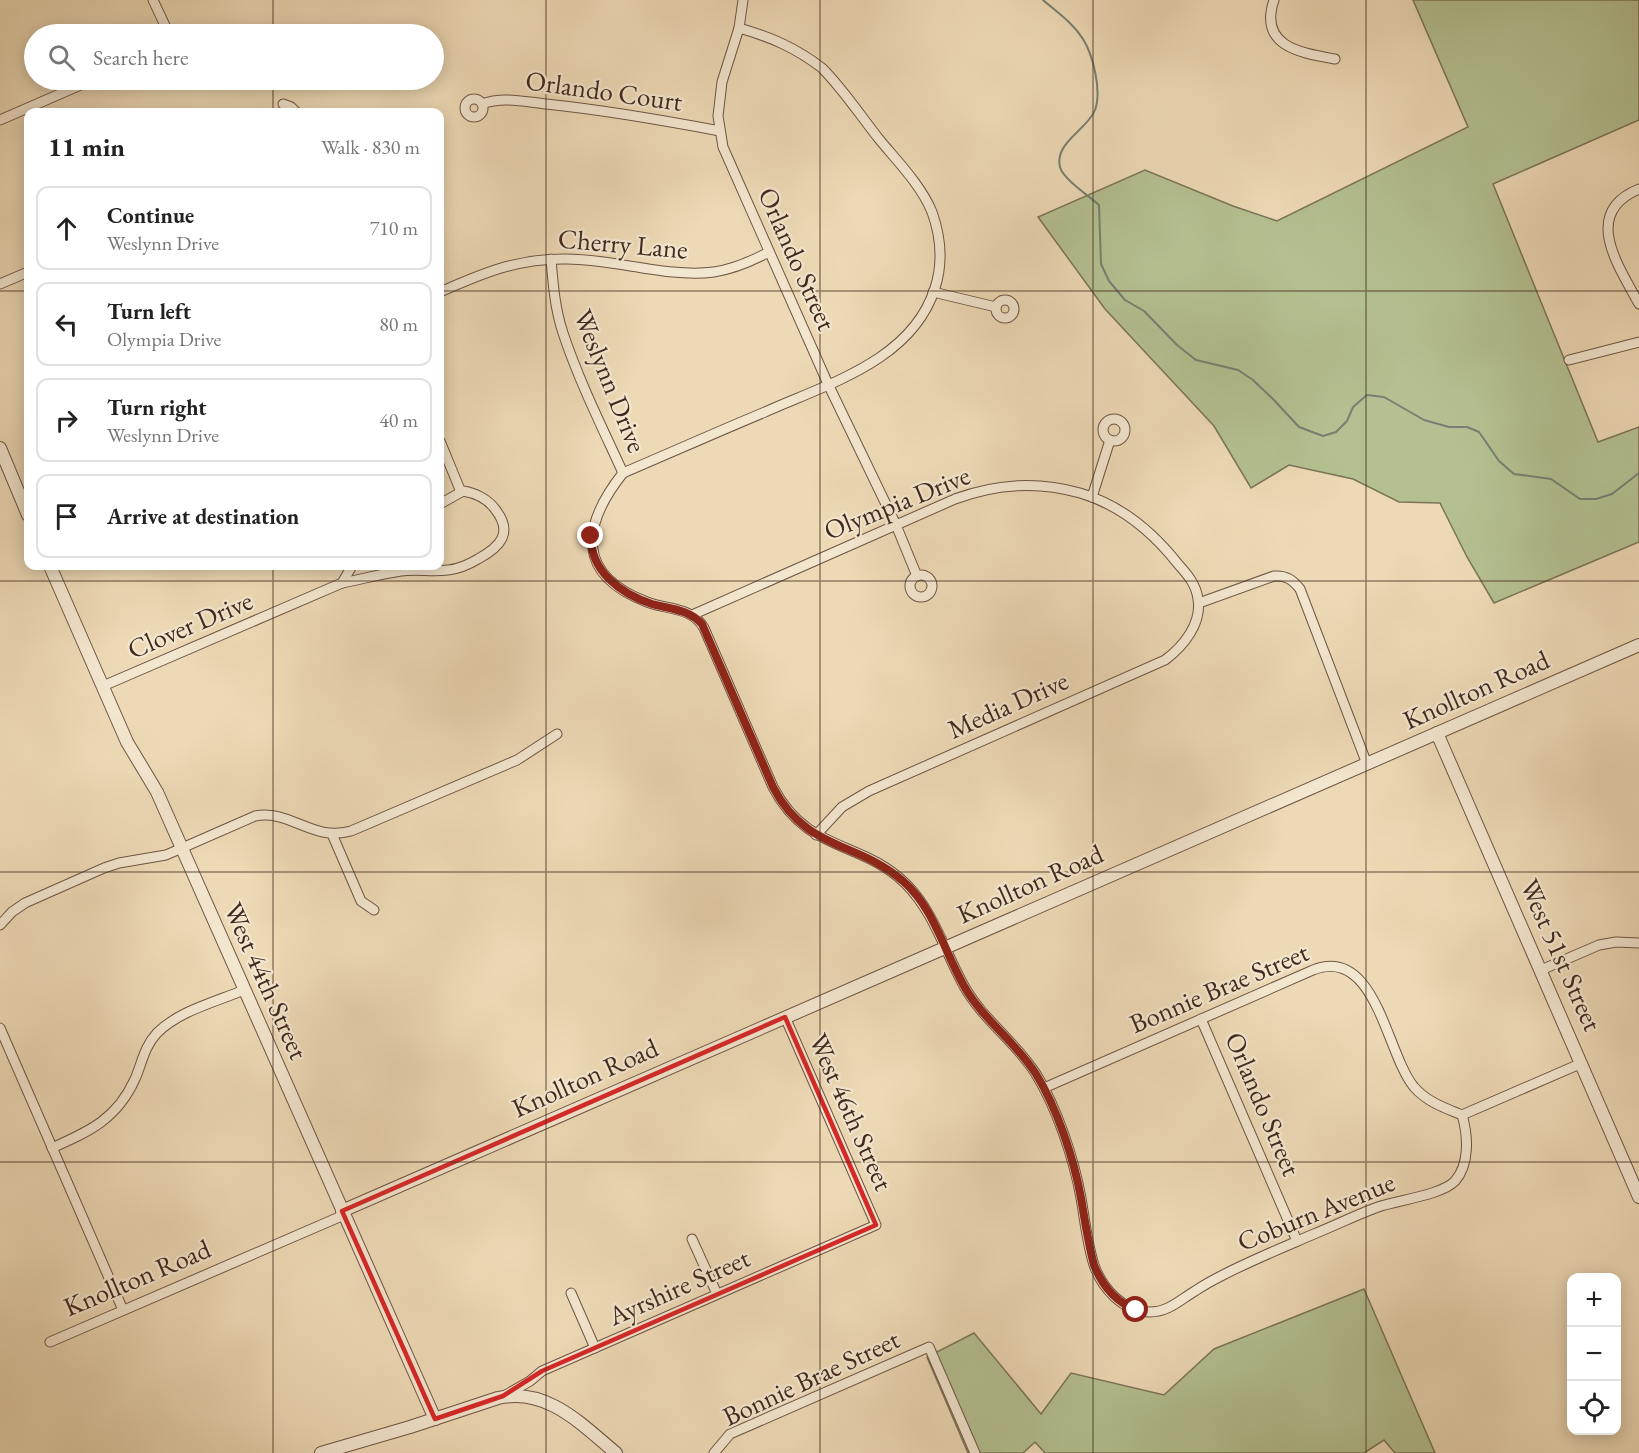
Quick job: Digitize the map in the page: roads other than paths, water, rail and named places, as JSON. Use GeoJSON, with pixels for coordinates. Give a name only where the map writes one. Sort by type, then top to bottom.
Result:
{"type":"FeatureCollection","features":[{"type":"Feature","properties":{"kind":"street"},"geometry":{"type":"LineString","coordinates":[[153,0],[164,24]]}},
{"type":"Feature","properties":{"kind":"street","name":"Orlando Street"},"geometry":{"type":"LineString","coordinates":[[743,0],[739,28],[722,82],[718,116],[726,156],[828,384],[896,525],[917,576]]}},
{"type":"Feature","properties":{"kind":"street"},"geometry":{"type":"LineString","coordinates":[[1274,0],[1271,14],[1272,25],[1283,44],[1299,52],[1335,59]]}},
{"type":"Feature","properties":{"kind":"street"},"geometry":{"type":"LineString","coordinates":[[623,473],[869,365],[895,346],[919,320],[933,292],[940,263],[939,240],[929,205],[915,184],[822,68],[804,54],[782,42],[739,28]]}},
{"type":"Feature","properties":{"kind":"street"},"geometry":{"type":"LineString","coordinates":[[28,108],[69,90]]}},
{"type":"Feature","properties":{"kind":"street","name":"Orlando Court"},"geometry":{"type":"LineString","coordinates":[[482,104],[507,100],[572,106],[720,131]]}},
{"type":"Feature","properties":{"kind":"street"},"geometry":{"type":"LineString","coordinates":[[283,104],[292,108]]}},
{"type":"Feature","properties":{"kind":"street"},"geometry":{"type":"LineString","coordinates":[[0,120],[24,110]]}},
{"type":"Feature","properties":{"kind":"street"},"geometry":{"type":"LineString","coordinates":[[1639,189],[1617,204],[1611,214],[1607,233],[1610,248],[1639,304]]}},
{"type":"Feature","properties":{"kind":"street","name":"Cherry Lane"},"geometry":{"type":"LineString","coordinates":[[444,290],[488,271],[517,264],[551,260],[601,261],[700,273],[734,267],[770,252]]}},
{"type":"Feature","properties":{"kind":"street","name":"Weslynn Drive"},"geometry":{"type":"LineString","coordinates":[[551,260],[555,299],[562,331],[623,473],[605,501],[591,536],[594,559],[608,578],[626,592],[640,599],[666,608],[682,610],[692,615]]}},
{"type":"Feature","properties":{"kind":"street"},"geometry":{"type":"LineString","coordinates":[[0,284],[24,274]]}},
{"type":"Feature","properties":{"kind":"street"},"geometry":{"type":"LineString","coordinates":[[933,292],[996,308]]}},
{"type":"Feature","properties":{"kind":"street"},"geometry":{"type":"LineString","coordinates":[[1569,360],[1639,342]]}},
{"type":"Feature","properties":{"kind":"street"},"geometry":{"type":"LineString","coordinates":[[1092,497],[1110,440]]}},
{"type":"Feature","properties":{"kind":"street"},"geometry":{"type":"LineString","coordinates":[[0,448],[24,505]]}},
{"type":"Feature","properties":{"kind":"street"},"geometry":{"type":"LineString","coordinates":[[444,451],[461,492],[444,502]]}},
{"type":"Feature","properties":{"kind":"street","name":"Olympia Drive"},"geometry":{"type":"LineString","coordinates":[[692,615],[962,497],[1005,486],[1046,486],[1092,497],[1120,510],[1154,535],[1192,581],[1199,603]]}},
{"type":"Feature","properties":{"kind":"street","name":"Clover Drive"},"geometry":{"type":"LineString","coordinates":[[444,569],[466,566],[495,550],[504,533],[497,511],[489,502],[478,495],[461,492]]}},
{"type":"Feature","properties":{"kind":"street","name":"West 44th Street"},"geometry":{"type":"LineString","coordinates":[[52,570],[127,742],[151,779],[435,1419]]}},
{"type":"Feature","properties":{"kind":"street"},"geometry":{"type":"LineString","coordinates":[[342,583],[350,570]]}},
{"type":"Feature","properties":{"kind":"street","name":"Clover Drive"},"geometry":{"type":"LineString","coordinates":[[103,686],[342,583],[401,571],[428,570]]}},
{"type":"Feature","properties":{"kind":"street"},"geometry":{"type":"LineString","coordinates":[[1199,603],[1274,576],[1285,576],[1295,582],[1300,588],[1367,764]]}},
{"type":"Feature","properties":{"kind":"street","name":"Media Drive"},"geometry":{"type":"LineString","coordinates":[[816,835],[842,807],[869,790],[1159,664],[1174,653],[1187,638],[1197,617],[1199,603]]}},
{"type":"Feature","properties":{"kind":"street"},"geometry":{"type":"LineString","coordinates":[[692,615],[704,628],[777,794],[798,821],[816,835],[878,864],[902,881],[918,897],[973,1000],[1021,1053],[1044,1088]]}},
{"type":"Feature","properties":{"kind":"street","name":"Knollton Road"},"geometry":{"type":"LineString","coordinates":[[50,1342],[785,1017],[1639,645]]}},
{"type":"Feature","properties":{"kind":"street","name":"West 51st Street"},"geometry":{"type":"LineString","coordinates":[[1437,733],[1639,1197]]}},
{"type":"Feature","properties":{"kind":"street"},"geometry":{"type":"LineString","coordinates":[[0,925],[12,912],[25,903],[104,868],[119,863],[160,857],[249,818],[262,815],[281,817],[318,832],[332,834],[351,831],[517,760],[557,734]]}},
{"type":"Feature","properties":{"kind":"street"},"geometry":{"type":"LineString","coordinates":[[332,834],[361,901],[374,910]]}},
{"type":"Feature","properties":{"kind":"street"},"geometry":{"type":"LineString","coordinates":[[1541,970],[1604,944],[1639,943]]}},
{"type":"Feature","properties":{"kind":"street","name":"Bonnie Brae Street"},"geometry":{"type":"LineString","coordinates":[[1044,1088],[1317,968],[1328,966],[1346,969],[1359,977],[1366,986],[1414,1087],[1432,1102],[1462,1115]]}},
{"type":"Feature","properties":{"kind":"street"},"geometry":{"type":"LineString","coordinates":[[52,1148],[91,1130],[112,1114],[131,1087],[148,1045],[164,1027],[185,1014],[244,990]]}},
{"type":"Feature","properties":{"kind":"street","name":"West 46th Street"},"geometry":{"type":"LineString","coordinates":[[785,1017],[876,1225]]}},
{"type":"Feature","properties":{"kind":"street","name":"Orlando Street"},"geometry":{"type":"LineString","coordinates":[[1201,1019],[1297,1241]]}},
{"type":"Feature","properties":{"kind":"street"},"geometry":{"type":"LineString","coordinates":[[0,1028],[123,1310]]}},
{"type":"Feature","properties":{"kind":"street"},"geometry":{"type":"LineString","coordinates":[[1462,1115],[1582,1063]]}},
{"type":"Feature","properties":{"kind":"street","name":"Coburn Avenue"},"geometry":{"type":"LineString","coordinates":[[1044,1088],[1076,1178],[1094,1265],[1100,1279],[1112,1294],[1132,1309],[1148,1312],[1168,1308],[1221,1276],[1297,1241],[1380,1207],[1448,1187],[1460,1174],[1466,1151],[1467,1136],[1462,1115]]}},
{"type":"Feature","properties":{"kind":"street","name":"Ayrshire Street"},"geometry":{"type":"LineString","coordinates":[[503,1396],[530,1381],[542,1371],[876,1225]]}},
{"type":"Feature","properties":{"kind":"street"},"geometry":{"type":"LineString","coordinates":[[692,1239],[717,1294]]}},
{"type":"Feature","properties":{"kind":"street"},"geometry":{"type":"LineString","coordinates":[[571,1293],[595,1348]]}},
{"type":"Feature","properties":{"kind":"street","name":"Bonnie Brae Street"},"geometry":{"type":"LineString","coordinates":[[714,1453],[730,1434],[929,1347],[975,1453]]}},
{"type":"Feature","properties":{"kind":"street"},"geometry":{"type":"LineString","coordinates":[[321,1453],[503,1396],[525,1396],[546,1401],[568,1413],[616,1453]]}},
{"type":"Feature","properties":{"kind":"waterway"},"geometry":{"type":"LineString","coordinates":[[1043,0],[1070,23],[1083,39],[1093,63],[1097,83],[1095,110],[1066,144],[1059,158],[1060,167],[1071,182],[1099,205],[1101,264],[1109,281],[1125,300],[1144,311],[1177,345],[1196,360],[1238,370],[1253,380],[1299,427],[1323,436],[1336,432],[1347,421],[1353,407],[1367,395],[1384,397],[1424,420],[1449,427],[1467,427],[1479,432],[1499,461],[1514,474],[1551,479],[1580,499],[1596,499],[1612,494],[1639,473]]}}]}
